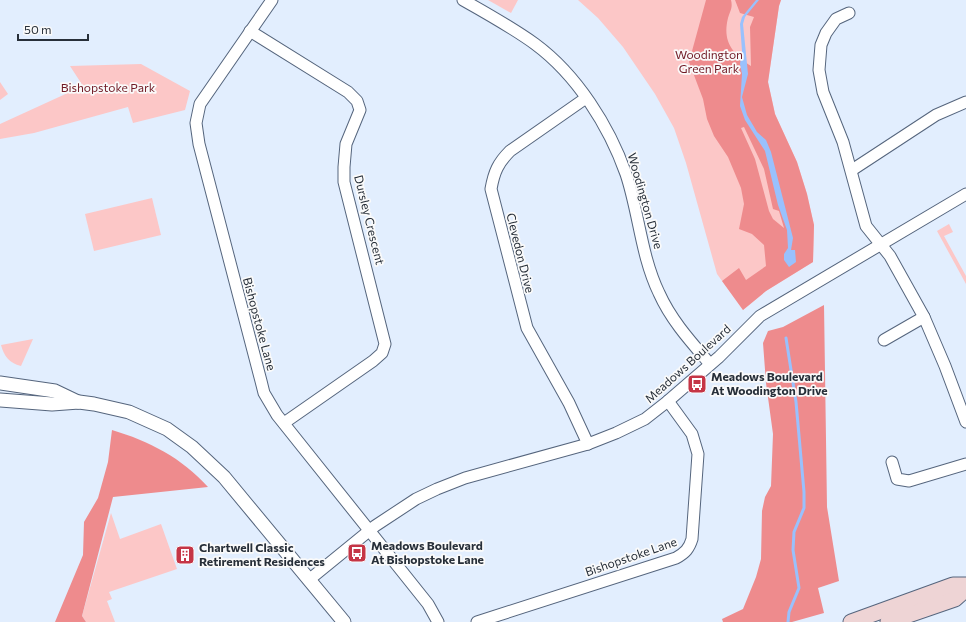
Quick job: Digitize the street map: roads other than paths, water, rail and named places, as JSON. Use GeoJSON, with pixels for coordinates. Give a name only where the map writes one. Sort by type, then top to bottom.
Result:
{"type":"FeatureCollection","features":[{"type":"Feature","properties":{"kind":"main road"},"geometry":{"type":"LineString","coordinates":[[850,622],[953,585],[966,585]]}},
{"type":"Feature","properties":{"kind":"main road"},"geometry":{"type":"LineString","coordinates":[[888,622],[956,599],[966,588]]}},
{"type":"Feature","properties":{"kind":"street","name":"Bishopstoke Lane"},"geometry":{"type":"LineString","coordinates":[[272,0],[200,104],[196,123],[199,144],[261,381],[276,415],[284,423],[428,604],[438,622]]}},
{"type":"Feature","properties":{"kind":"street","name":"Woodington Drive"},"geometry":{"type":"LineString","coordinates":[[463,0],[536,45],[570,78],[586,98],[613,141],[626,175],[648,260],[658,292],[669,313],[710,364]]}},
{"type":"Feature","properties":{"kind":"street"},"geometry":{"type":"LineString","coordinates":[[849,13],[836,19],[826,33],[821,45],[819,70],[823,92],[843,142],[852,170],[866,226],[894,263],[924,317],[945,366],[966,422]]}},
{"type":"Feature","properties":{"kind":"street","name":"Dursley Crescent"},"geometry":{"type":"LineString","coordinates":[[250,31],[348,92],[357,101],[360,110],[346,144],[344,182],[385,344],[382,353],[373,361],[284,423]]}},
{"type":"Feature","properties":{"kind":"street","name":"Clevedon Drive"},"geometry":{"type":"LineString","coordinates":[[586,98],[510,151],[500,161],[494,173],[491,189],[527,328],[569,404],[588,444]]}},
{"type":"Feature","properties":{"kind":"street"},"geometry":{"type":"LineString","coordinates":[[852,170],[936,115],[966,102]]}},
{"type":"Feature","properties":{"kind":"street","name":"Meadows Boulevard"},"geometry":{"type":"LineString","coordinates":[[310,580],[369,531],[416,499],[451,484],[588,444],[616,433],[645,418],[668,402],[760,316],[966,194]]}},
{"type":"Feature","properties":{"kind":"street"},"geometry":{"type":"LineString","coordinates":[[884,340],[924,317]]}},
{"type":"Feature","properties":{"kind":"street"},"geometry":{"type":"LineString","coordinates":[[0,383],[55,391],[79,402],[130,412],[167,429],[192,447],[231,485],[344,622]]}},
{"type":"Feature","properties":{"kind":"street"},"geometry":{"type":"LineString","coordinates":[[0,400],[52,404],[79,402]]}},
{"type":"Feature","properties":{"kind":"street","name":"Bishopstoke Lane"},"geometry":{"type":"LineString","coordinates":[[477,622],[676,558],[685,553],[690,547],[692,539],[698,454],[692,434],[668,402]]}},
{"type":"Feature","properties":{"kind":"street"},"geometry":{"type":"LineString","coordinates":[[892,462],[897,479],[909,481],[966,464]]}},
{"type":"Feature","properties":{"kind":"water"},"geometry":{"type":"Polygon","coordinates":[[[756,0],[759,0],[745,17],[743,24],[748,74],[742,97],[747,115],[757,132],[766,140],[771,152],[793,238],[791,250],[795,250],[796,262],[789,267],[784,260],[784,254],[788,248],[787,230],[778,205],[765,151],[745,120],[740,106],[742,74],[740,64],[742,51],[740,24],[742,17],[756,0]]]}},
{"type":"Feature","properties":{"kind":"waterway"},"geometry":{"type":"LineString","coordinates":[[786,338],[796,402],[804,492],[804,508],[794,532],[793,550],[799,588],[789,612],[788,622]]}},
{"type":"Feature","properties":{"kind":"place","name":"Meadows Boulevard At Woodington Drive"},"geometry":{"type":"Point","coordinates":[697,384]}},
{"type":"Feature","properties":{"kind":"place","name":"Meadows Boulevard At Bishopstoke Lane"},"geometry":{"type":"Point","coordinates":[357,553]}},
{"type":"Feature","properties":{"kind":"place","name":"Chartwell Classic Retirement Residences"},"geometry":{"type":"Point","coordinates":[185,555]}},
{"type":"Feature","properties":{"kind":"park label","name":"Woodington Green Park"},"geometry":{"type":"Point","coordinates":[709,62]}},
{"type":"Feature","properties":{"kind":"park label","name":"Bishopstoke Park"},"geometry":{"type":"Point","coordinates":[108,88]}}]}
